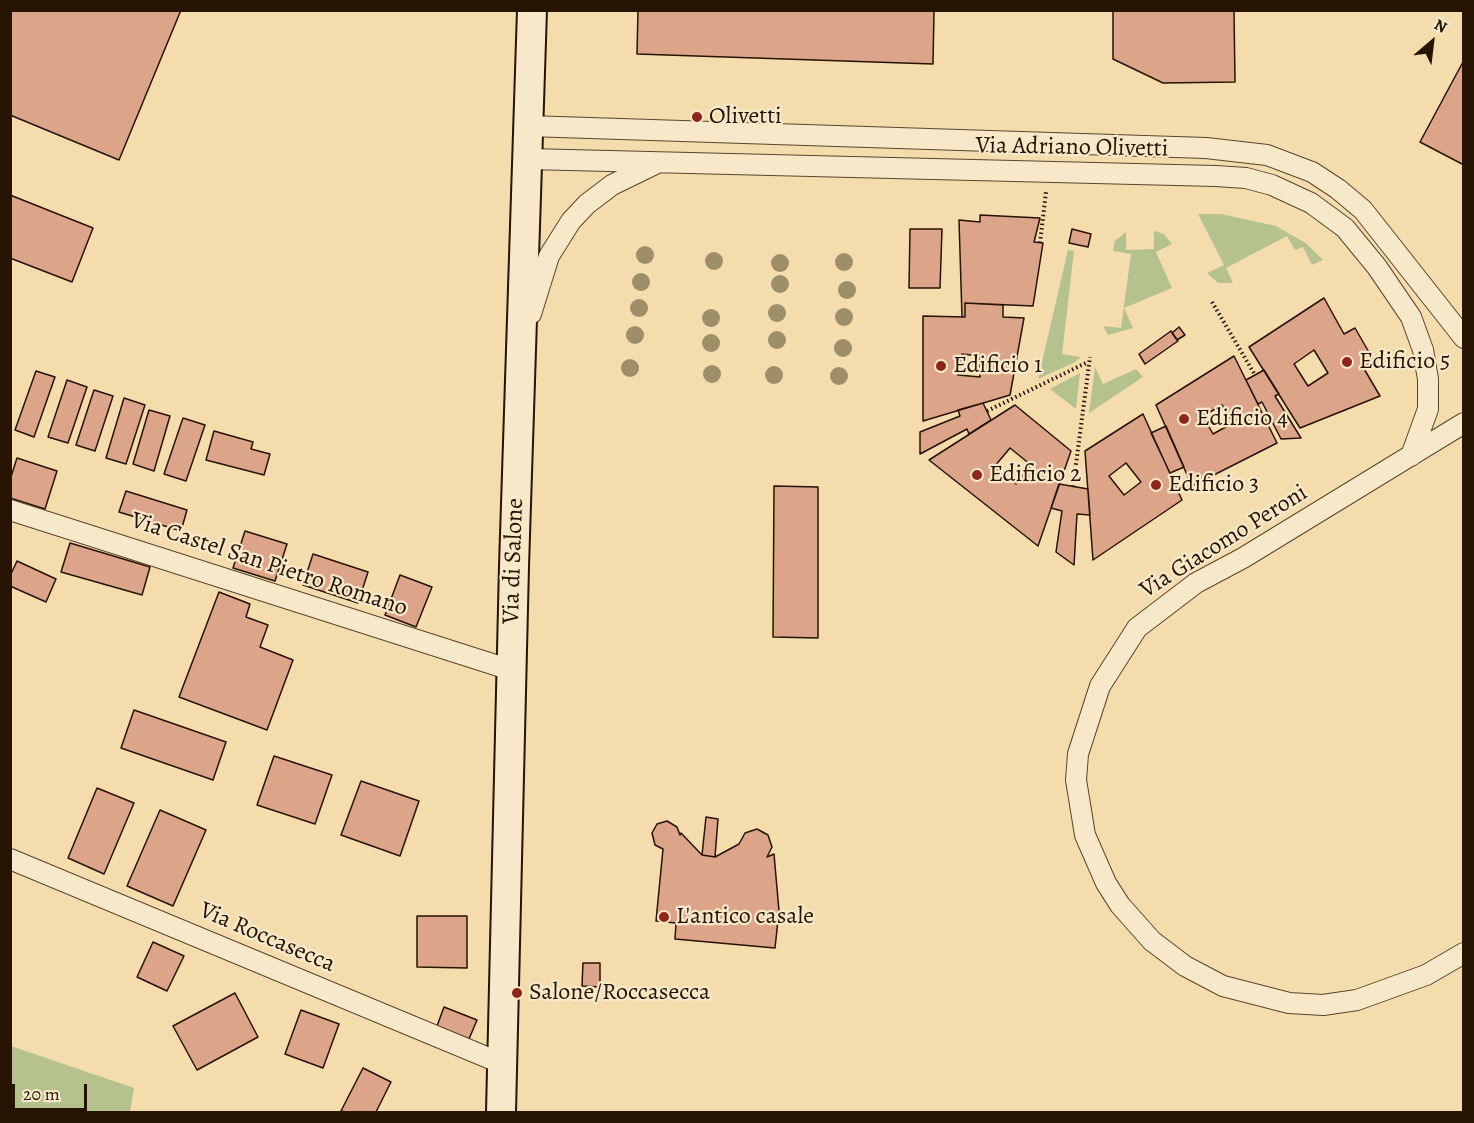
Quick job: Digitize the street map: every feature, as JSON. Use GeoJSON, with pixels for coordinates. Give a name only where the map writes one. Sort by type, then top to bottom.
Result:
{"type":"FeatureCollection","features":[{"type":"Feature","properties":{"kind":"street","name":"Via di Salone"},"geometry":{"type":"LineString","coordinates":[[501,1113],[511,670],[532,10]]}},
{"type":"Feature","properties":{"kind":"street","name":"Via Adriano Olivetti"},"geometry":{"type":"LineString","coordinates":[[528,126],[1206,148],[1267,154],[1312,172],[1363,210],[1464,338]]}},
{"type":"Feature","properties":{"kind":"street","name":"Via Adriano Olivetti"},"geometry":{"type":"LineString","coordinates":[[528,159],[1246,178],[1292,194],[1330,216],[1360,245],[1388,281],[1411,317],[1423,350],[1428,379],[1428,409],[1411,456]]}},
{"type":"Feature","properties":{"kind":"street"},"geometry":{"type":"LineString","coordinates":[[520,359],[540,278],[558,238],[576,216],[600,194],[660,162]]}},
{"type":"Feature","properties":{"kind":"street","name":"Via Giacomo Peroni"},"geometry":{"type":"LineString","coordinates":[[1464,423],[1243,558],[1196,583],[1137,628],[1100,686],[1078,754],[1076,780],[1085,835],[1106,883],[1120,905],[1152,941],[1185,966],[1223,986],[1289,1003],[1323,1005],[1358,1000],[1426,975],[1464,953]]}},
{"type":"Feature","properties":{"kind":"street","name":"Via Castel San Pietro Romano"},"geometry":{"type":"LineString","coordinates":[[10,510],[511,670]]}},
{"type":"Feature","properties":{"kind":"street","name":"Via Roccasecca"},"geometry":{"type":"LineString","coordinates":[[10,859],[503,1064]]}},
{"type":"Feature","properties":{"kind":"path"},"geometry":{"type":"LineString","coordinates":[[1040,243],[1048,173]]}},
{"type":"Feature","properties":{"kind":"path"},"geometry":{"type":"LineString","coordinates":[[1212,302],[1255,375]]}},
{"type":"Feature","properties":{"kind":"path"},"geometry":{"type":"LineString","coordinates":[[987,411],[1089,360],[1073,486]]}},
{"type":"Feature","properties":{"kind":"green space"},"geometry":{"type":"Polygon","coordinates":[[[1198,214],[1221,214],[1276,226],[1307,244],[1323,260],[1312,265],[1303,247],[1295,250],[1287,236],[1226,268],[1233,283],[1218,283],[1207,273],[1224,265],[1198,214]]]}},
{"type":"Feature","properties":{"kind":"green space"},"geometry":{"type":"Polygon","coordinates":[[[1154,231],[1164,234],[1172,244],[1156,252],[1172,288],[1124,308],[1133,328],[1108,335],[1103,326],[1121,328],[1131,254],[1113,251],[1115,241],[1126,232],[1126,250],[1154,249],[1154,231]]]}},
{"type":"Feature","properties":{"kind":"green space"},"geometry":{"type":"Polygon","coordinates":[[[1068,250],[1074,251],[1062,354],[1081,357],[1038,379],[1068,250]]]}},
{"type":"Feature","properties":{"kind":"green space"},"geometry":{"type":"Polygon","coordinates":[[[1095,367],[1103,384],[1136,369],[1143,377],[1089,413],[1095,367]]]}},
{"type":"Feature","properties":{"kind":"green space"},"geometry":{"type":"Polygon","coordinates":[[[1080,373],[1076,409],[1050,389],[1080,373]]]}},
{"type":"Feature","properties":{"kind":"green space"},"geometry":{"type":"Polygon","coordinates":[[[11,1046],[134,1088],[130,1112],[11,1112],[11,1046]]]}},
{"type":"Feature","properties":{"kind":"building"},"geometry":{"type":"Polygon","coordinates":[[[10,10],[181,10],[119,160],[10,115],[10,10]]]}},
{"type":"Feature","properties":{"kind":"building"},"geometry":{"type":"Polygon","coordinates":[[[638,10],[934,10],[933,64],[637,54],[638,10]]]}},
{"type":"Feature","properties":{"kind":"building"},"geometry":{"type":"Polygon","coordinates":[[[1113,10],[1234,10],[1235,82],[1163,83],[1113,59],[1113,10]]]}},
{"type":"Feature","properties":{"kind":"building"},"geometry":{"type":"Polygon","coordinates":[[[1464,60],[1464,165],[1420,142],[1464,60]]]}},
{"type":"Feature","properties":{"kind":"building"},"geometry":{"type":"Polygon","coordinates":[[[10,195],[93,228],[72,282],[10,258],[10,195]]]}},
{"type":"Feature","properties":{"kind":"building"},"geometry":{"type":"Polygon","coordinates":[[[980,215],[1040,218],[1034,242],[1043,243],[1033,306],[965,303],[965,317],[962,317],[959,220],[980,222],[980,215]]]}},
{"type":"Feature","properties":{"kind":"building"},"geometry":{"type":"Polygon","coordinates":[[[910,229],[942,229],[940,288],[909,288],[910,229]]]}},
{"type":"Feature","properties":{"kind":"building"},"geometry":{"type":"Polygon","coordinates":[[[1072,229],[1091,234],[1088,247],[1069,243],[1072,229]]]}},
{"type":"Feature","properties":{"kind":"building","name":"Edificio 5"},"geometry":{"type":"Polygon","coordinates":[[[1324,298],[1344,334],[1355,328],[1374,361],[1363,367],[1380,396],[1300,428],[1249,347],[1324,298]],[[1314,350],[1294,364],[1308,386],[1328,373],[1314,350]]]}},
{"type":"Feature","properties":{"kind":"building","name":"Edificio 1"},"geometry":{"type":"Polygon","coordinates":[[[965,303],[1003,305],[1003,317],[1024,318],[1010,395],[923,421],[923,316],[965,317],[965,303]],[[962,354],[958,375],[980,377],[979,356],[962,354]]]}},
{"type":"Feature","properties":{"kind":"building"},"geometry":{"type":"Polygon","coordinates":[[[1179,327],[1185,335],[1177,340],[1172,333],[1179,327]]]}},
{"type":"Feature","properties":{"kind":"building"},"geometry":{"type":"Polygon","coordinates":[[[1171,331],[1178,341],[1145,364],[1139,354],[1171,331]]]}},
{"type":"Feature","properties":{"kind":"building","name":"Edificio 4"},"geometry":{"type":"Polygon","coordinates":[[[1234,356],[1277,443],[1192,486],[1156,405],[1234,356]],[[1222,405],[1203,416],[1213,434],[1233,423],[1222,405]]]}},
{"type":"Feature","properties":{"kind":"building"},"geometry":{"type":"Polygon","coordinates":[[[1264,370],[1279,394],[1275,396],[1301,438],[1281,439],[1262,402],[1258,404],[1246,380],[1264,370]]]}},
{"type":"Feature","properties":{"kind":"building"},"geometry":{"type":"Polygon","coordinates":[[[36,371],[55,377],[34,437],[15,430],[36,371]]]}},
{"type":"Feature","properties":{"kind":"building"},"geometry":{"type":"Polygon","coordinates":[[[67,380],[87,387],[68,443],[48,437],[67,380]]]}},
{"type":"Feature","properties":{"kind":"building"},"geometry":{"type":"Polygon","coordinates":[[[94,390],[113,396],[95,451],[76,445],[94,390]]]}},
{"type":"Feature","properties":{"kind":"building"},"geometry":{"type":"Polygon","coordinates":[[[124,398],[145,405],[126,464],[106,458],[124,398]]]}},
{"type":"Feature","properties":{"kind":"building"},"geometry":{"type":"Polygon","coordinates":[[[983,403],[991,420],[969,434],[967,429],[920,454],[920,432],[960,416],[958,410],[983,403]]]}},
{"type":"Feature","properties":{"kind":"building","name":"Edificio 2"},"geometry":{"type":"Polygon","coordinates":[[[1015,405],[1071,451],[1038,546],[929,460],[1015,405]],[[1010,448],[994,467],[1016,484],[1031,465],[1010,448]]]}},
{"type":"Feature","properties":{"kind":"building"},"geometry":{"type":"Polygon","coordinates":[[[149,410],[170,416],[154,471],[133,464],[149,410]]]}},
{"type":"Feature","properties":{"kind":"building","name":"Edificio 3"},"geometry":{"type":"Polygon","coordinates":[[[1143,414],[1182,500],[1093,560],[1085,451],[1143,414]],[[1126,463],[1109,476],[1124,495],[1141,482],[1126,463]]]}},
{"type":"Feature","properties":{"kind":"building"},"geometry":{"type":"Polygon","coordinates":[[[183,418],[205,425],[186,481],[164,474],[183,418]]]}},
{"type":"Feature","properties":{"kind":"building"},"geometry":{"type":"Polygon","coordinates":[[[1166,426],[1184,467],[1170,473],[1151,433],[1166,426]]]}},
{"type":"Feature","properties":{"kind":"building"},"geometry":{"type":"Polygon","coordinates":[[[214,431],[253,442],[251,449],[270,454],[264,475],[206,460],[214,431]]]}},
{"type":"Feature","properties":{"kind":"building"},"geometry":{"type":"Polygon","coordinates":[[[17,458],[57,471],[45,509],[10,498],[10,480],[17,458]]]}},
{"type":"Feature","properties":{"kind":"building"},"geometry":{"type":"Polygon","coordinates":[[[1059,484],[1088,489],[1090,515],[1077,514],[1074,565],[1056,552],[1062,511],[1051,508],[1059,484]]]}},
{"type":"Feature","properties":{"kind":"building"},"geometry":{"type":"Polygon","coordinates":[[[774,486],[818,487],[818,638],[773,637],[774,486]]]}},
{"type":"Feature","properties":{"kind":"building"},"geometry":{"type":"Polygon","coordinates":[[[126,491],[187,510],[181,531],[119,512],[126,491]]]}},
{"type":"Feature","properties":{"kind":"building"},"geometry":{"type":"Polygon","coordinates":[[[245,531],[287,544],[275,581],[233,568],[245,531]]]}},
{"type":"Feature","properties":{"kind":"building"},"geometry":{"type":"Polygon","coordinates":[[[70,543],[150,567],[142,595],[61,572],[70,543]]]}},
{"type":"Feature","properties":{"kind":"building"},"geometry":{"type":"Polygon","coordinates":[[[313,554],[368,572],[358,603],[303,585],[313,554]]]}},
{"type":"Feature","properties":{"kind":"building"},"geometry":{"type":"Polygon","coordinates":[[[17,561],[56,579],[46,602],[10,586],[10,576],[17,561]]]}},
{"type":"Feature","properties":{"kind":"building"},"geometry":{"type":"Polygon","coordinates":[[[400,575],[432,587],[416,627],[385,615],[400,575]]]}},
{"type":"Feature","properties":{"kind":"building"},"geometry":{"type":"Polygon","coordinates":[[[219,592],[250,604],[246,617],[268,625],[260,647],[293,660],[267,730],[179,697],[219,592]]]}},
{"type":"Feature","properties":{"kind":"building"},"geometry":{"type":"Polygon","coordinates":[[[134,710],[226,742],[213,780],[121,748],[134,710]]]}},
{"type":"Feature","properties":{"kind":"building"},"geometry":{"type":"Polygon","coordinates":[[[274,756],[332,775],[315,824],[257,805],[274,756]]]}},
{"type":"Feature","properties":{"kind":"building"},"geometry":{"type":"Polygon","coordinates":[[[361,781],[419,801],[400,856],[341,835],[361,781]]]}},
{"type":"Feature","properties":{"kind":"building"},"geometry":{"type":"Polygon","coordinates":[[[97,788],[134,803],[104,874],[68,858],[97,788]]]}},
{"type":"Feature","properties":{"kind":"building"},"geometry":{"type":"Polygon","coordinates":[[[160,810],[206,830],[173,906],[127,886],[160,810]]]}},
{"type":"Feature","properties":{"kind":"building"},"geometry":{"type":"Polygon","coordinates":[[[706,817],[718,819],[715,857],[702,855],[706,817]]]}},
{"type":"Feature","properties":{"kind":"building"},"geometry":{"type":"Polygon","coordinates":[[[667,821],[677,827],[680,835],[681,833],[702,855],[715,857],[739,844],[745,833],[757,829],[768,835],[772,847],[767,857],[774,854],[779,911],[775,948],[675,939],[676,923],[656,921],[663,849],[655,845],[652,833],[657,824],[667,821]]]}},
{"type":"Feature","properties":{"kind":"building"},"geometry":{"type":"Polygon","coordinates":[[[417,916],[467,916],[467,968],[417,967],[417,916]]]}},
{"type":"Feature","properties":{"kind":"building"},"geometry":{"type":"Polygon","coordinates":[[[153,942],[184,956],[167,991],[137,977],[153,942]]]}},
{"type":"Feature","properties":{"kind":"building"},"geometry":{"type":"Polygon","coordinates":[[[583,963],[600,963],[600,987],[582,986],[583,963]]]}},
{"type":"Feature","properties":{"kind":"building"},"geometry":{"type":"Polygon","coordinates":[[[235,993],[258,1037],[197,1070],[173,1026],[235,993]]]}},
{"type":"Feature","properties":{"kind":"building"},"geometry":{"type":"Polygon","coordinates":[[[444,1007],[477,1020],[469,1039],[437,1026],[444,1007]]]}},
{"type":"Feature","properties":{"kind":"building"},"geometry":{"type":"Polygon","coordinates":[[[301,1010],[339,1024],[323,1068],[285,1054],[301,1010]]]}},
{"type":"Feature","properties":{"kind":"building"},"geometry":{"type":"Polygon","coordinates":[[[363,1068],[391,1082],[376,1112],[341,1111],[363,1068]]]}},
{"type":"Feature","properties":{"kind":"place","name":"Olivetti"},"geometry":{"type":"Point","coordinates":[697,117]}},
{"type":"Feature","properties":{"kind":"place","name":"Edificio 5"},"geometry":{"type":"Point","coordinates":[1347,362]}},
{"type":"Feature","properties":{"kind":"place","name":"Edificio 1"},"geometry":{"type":"Point","coordinates":[941,366]}},
{"type":"Feature","properties":{"kind":"place","name":"Edificio 4"},"geometry":{"type":"Point","coordinates":[1184,419]}},
{"type":"Feature","properties":{"kind":"place","name":"Edificio 2"},"geometry":{"type":"Point","coordinates":[977,475]}},
{"type":"Feature","properties":{"kind":"place","name":"Edificio 3"},"geometry":{"type":"Point","coordinates":[1156,485]}},
{"type":"Feature","properties":{"kind":"place","name":"L'antico casale"},"geometry":{"type":"Point","coordinates":[664,917]}},
{"type":"Feature","properties":{"kind":"place","name":"Salone/Roccasecca"},"geometry":{"type":"Point","coordinates":[517,993]}}]}
